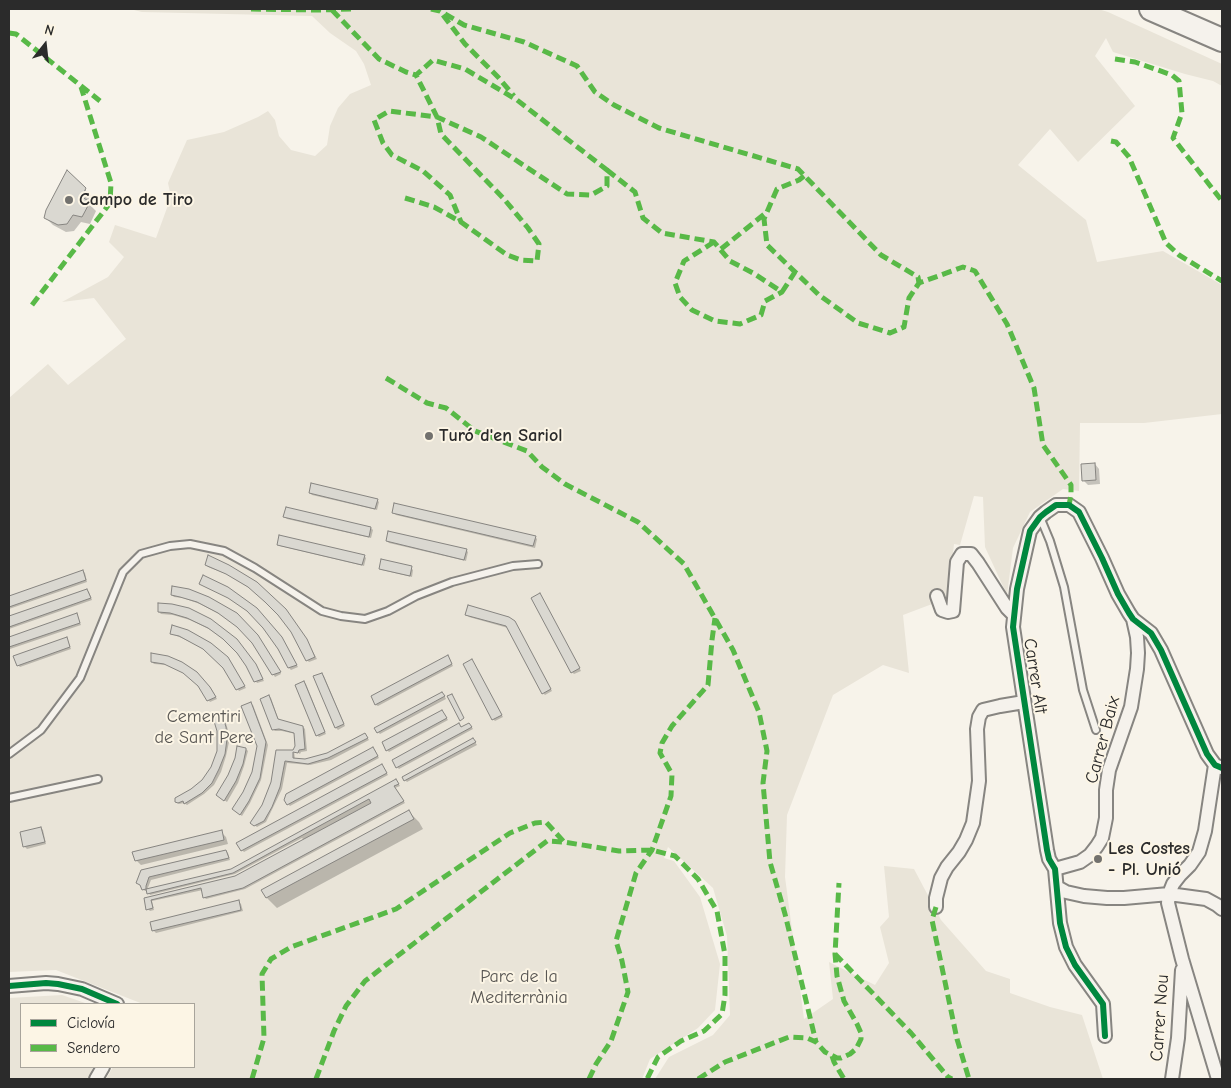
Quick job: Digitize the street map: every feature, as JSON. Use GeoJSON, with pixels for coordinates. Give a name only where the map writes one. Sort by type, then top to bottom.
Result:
{"type":"FeatureCollection","features":[{"type":"Feature","properties":{"kind":"highway"},"geometry":{"type":"LineString","coordinates":[[1151,9],[1222,40]]}},
{"type":"Feature","properties":{"kind":"street"},"geometry":{"type":"LineString","coordinates":[[1040,517],[1056,505],[1069,505],[1079,512],[1118,594],[1134,619],[1151,633],[1161,650],[1206,754],[1219,766],[1199,852],[1173,884],[1168,903],[1182,959],[1218,1079]]}},
{"type":"Feature","properties":{"kind":"street","name":"Carrer Alt"},"geometry":{"type":"LineString","coordinates":[[1040,517],[1030,531],[1019,575],[1012,626],[1047,850],[1049,859],[1055,868],[1060,923],[1066,946],[1075,965],[1103,1004],[1106,1036]]}},
{"type":"Feature","properties":{"kind":"street"},"geometry":{"type":"LineString","coordinates":[[937,596],[942,610],[953,611],[957,562],[962,554],[971,554],[1013,614]]}},
{"type":"Feature","properties":{"kind":"street","name":"Carrer Baix"},"geometry":{"type":"LineString","coordinates":[[1055,868],[1080,862],[1090,855],[1102,838],[1106,818],[1106,790],[1110,770],[1131,707],[1138,653],[1134,619]]}},
{"type":"Feature","properties":{"kind":"street"},"geometry":{"type":"LineString","coordinates":[[1138,653],[1140,646],[1145,644],[1161,650]]}},
{"type":"Feature","properties":{"kind":"street"},"geometry":{"type":"LineString","coordinates":[[936,906],[941,878],[946,867],[959,852],[966,840],[973,823],[979,781],[977,729],[979,717],[983,710],[1024,702]]}},
{"type":"Feature","properties":{"kind":"street"},"geometry":{"type":"LineString","coordinates":[[1057,887],[1066,892],[1084,896],[1107,898],[1169,894],[1206,899],[1222,909]]}},
{"type":"Feature","properties":{"kind":"street","name":"Carrer Nou"},"geometry":{"type":"LineString","coordinates":[[1172,1079],[1178,1038],[1182,959]]}},
{"type":"Feature","properties":{"kind":"street"},"geometry":{"type":"LineString","coordinates":[[9,986],[58,984],[82,989],[115,1003]]}},
{"type":"Feature","properties":{"kind":"street"},"geometry":{"type":"LineString","coordinates":[[96,1079],[102,1068]]}},
{"type":"Feature","properties":{"kind":"lane"},"geometry":{"type":"LineString","coordinates":[[1040,517],[1050,541],[1064,587],[1083,690],[1096,730]]}},
{"type":"Feature","properties":{"kind":"lane"},"geometry":{"type":"LineString","coordinates":[[9,754],[40,730],[80,678],[123,572],[141,554],[170,546],[190,544],[224,551],[322,611],[341,616],[365,618],[388,611],[416,596],[452,582],[513,566],[538,564]]}},
{"type":"Feature","properties":{"kind":"lane"},"geometry":{"type":"LineString","coordinates":[[9,798],[98,779]]}},
{"type":"Feature","properties":{"kind":"green space"},"geometry":{"type":"Polygon","coordinates":[[[130,9],[1098,9],[1222,64],[1222,86],[1213,81],[1113,52],[1106,38],[1095,56],[1135,106],[1078,162],[1050,129],[1018,165],[1086,220],[1097,262],[1163,251],[1222,285],[1222,414],[1144,423],[1080,423],[1079,491],[1063,489],[1030,512],[1013,548],[1007,595],[985,547],[983,497],[974,496],[960,545],[954,544],[948,598],[903,615],[909,673],[883,665],[833,695],[787,815],[785,877],[804,1019],[833,999],[829,962],[875,985],[889,963],[880,927],[889,917],[884,866],[914,869],[941,920],[986,971],[1010,979],[1010,993],[1050,1007],[1082,1015],[1103,1079],[655,1079],[669,1057],[713,1035],[730,1015],[727,936],[713,888],[668,847],[664,858],[674,861],[700,897],[720,964],[715,1010],[698,1028],[650,1059],[642,1079],[106,1079],[112,1068],[195,1068],[195,1003],[140,1003],[56,970],[9,972],[9,398],[48,364],[68,385],[126,339],[94,298],[62,302],[108,277],[124,257],[109,242],[115,225],[156,238],[171,197],[168,183],[187,140],[224,132],[268,111],[275,120],[279,136],[291,150],[315,156],[327,145],[330,126],[338,108],[350,94],[371,85],[364,64],[356,51],[330,33],[312,16],[142,12],[130,9]]]}},
{"type":"Feature","properties":{"kind":"green space"},"geometry":{"type":"Polygon","coordinates":[[[62,995],[85,1003],[20,1003],[20,1068],[93,1068],[88,1079],[9,1079],[9,998],[62,995]]]}},
{"type":"Feature","properties":{"kind":"building","name":"Campo de Tiro"},"geometry":{"type":"Polygon","coordinates":[[[67,170],[86,188],[82,197],[90,202],[82,217],[73,215],[67,224],[58,225],[44,218],[46,210],[67,170]]]}},
{"type":"Feature","properties":{"kind":"building"},"geometry":{"type":"Polygon","coordinates":[[[1095,463],[1096,480],[1082,481],[1081,464],[1095,463]]]}},
{"type":"Feature","properties":{"kind":"building"},"geometry":{"type":"Polygon","coordinates":[[[311,483],[378,499],[375,509],[309,493],[311,483]]]}},
{"type":"Feature","properties":{"kind":"building"},"geometry":{"type":"Polygon","coordinates":[[[394,503],[536,536],[533,546],[392,513],[394,503]]]}},
{"type":"Feature","properties":{"kind":"building"},"geometry":{"type":"Polygon","coordinates":[[[286,507],[371,527],[369,537],[283,517],[286,507]]]}},
{"type":"Feature","properties":{"kind":"building"},"geometry":{"type":"Polygon","coordinates":[[[388,531],[467,549],[464,560],[386,541],[388,531]]]}},
{"type":"Feature","properties":{"kind":"building"},"geometry":{"type":"Polygon","coordinates":[[[279,535],[365,555],[362,565],[277,545],[279,535]]]}},
{"type":"Feature","properties":{"kind":"building"},"geometry":{"type":"Polygon","coordinates":[[[208,555],[257,582],[286,609],[307,639],[315,657],[306,661],[291,632],[278,615],[248,587],[226,574],[205,565],[208,555]]]}},
{"type":"Feature","properties":{"kind":"building"},"geometry":{"type":"Polygon","coordinates":[[[381,559],[412,566],[410,576],[379,569],[381,559]]]}},
{"type":"Feature","properties":{"kind":"building"},"geometry":{"type":"Polygon","coordinates":[[[83,570],[86,580],[9,607],[9,596],[83,570]]]}},
{"type":"Feature","properties":{"kind":"building"},"geometry":{"type":"Polygon","coordinates":[[[203,575],[228,587],[257,608],[282,637],[297,665],[288,668],[278,649],[263,628],[247,611],[228,598],[199,584],[203,575]]]}},
{"type":"Feature","properties":{"kind":"building"},"geometry":{"type":"Polygon","coordinates":[[[172,586],[189,589],[209,597],[237,613],[258,635],[281,672],[272,675],[252,643],[237,627],[218,613],[197,602],[171,595],[172,586]]]}},
{"type":"Feature","properties":{"kind":"building"},"geometry":{"type":"Polygon","coordinates":[[[87,589],[91,598],[9,627],[9,616],[87,589]]]}},
{"type":"Feature","properties":{"kind":"building"},"geometry":{"type":"Polygon","coordinates":[[[540,593],[580,668],[571,673],[531,598],[540,593]]]}},
{"type":"Feature","properties":{"kind":"building"},"geometry":{"type":"Polygon","coordinates":[[[158,603],[189,608],[211,619],[237,639],[256,664],[263,679],[254,682],[237,653],[208,628],[187,618],[158,612],[158,603]]]}},
{"type":"Feature","properties":{"kind":"building"},"geometry":{"type":"Polygon","coordinates":[[[468,605],[509,617],[515,621],[551,689],[542,694],[506,626],[465,615],[468,605]]]}},
{"type":"Feature","properties":{"kind":"building"},"geometry":{"type":"Polygon","coordinates":[[[77,613],[80,623],[9,647],[9,637],[77,613]]]}},
{"type":"Feature","properties":{"kind":"building"},"geometry":{"type":"Polygon","coordinates":[[[172,625],[188,630],[211,643],[228,657],[245,686],[236,690],[223,668],[203,649],[179,636],[170,634],[172,625]]]}},
{"type":"Feature","properties":{"kind":"building"},"geometry":{"type":"Polygon","coordinates":[[[67,637],[70,647],[17,666],[13,656],[67,637]]]}},
{"type":"Feature","properties":{"kind":"building"},"geometry":{"type":"Polygon","coordinates":[[[151,653],[168,656],[182,662],[197,672],[216,697],[207,701],[198,686],[183,673],[164,664],[151,662],[151,653]]]}},
{"type":"Feature","properties":{"kind":"building"},"geometry":{"type":"Polygon","coordinates":[[[448,655],[452,664],[375,705],[371,696],[448,655]]]}},
{"type":"Feature","properties":{"kind":"building"},"geometry":{"type":"Polygon","coordinates":[[[472,659],[502,715],[492,720],[463,664],[472,659]]]}},
{"type":"Feature","properties":{"kind":"building"},"geometry":{"type":"Polygon","coordinates":[[[322,673],[344,724],[335,728],[313,676],[322,673]]]}},
{"type":"Feature","properties":{"kind":"building"},"geometry":{"type":"Polygon","coordinates":[[[304,681],[325,732],[316,736],[295,685],[304,681]]]}},
{"type":"Feature","properties":{"kind":"building"},"geometry":{"type":"Polygon","coordinates":[[[442,692],[445,696],[377,733],[374,728],[442,692]]]}},
{"type":"Feature","properties":{"kind":"building"},"geometry":{"type":"Polygon","coordinates":[[[452,694],[464,718],[460,721],[447,696],[452,694]]]}},
{"type":"Feature","properties":{"kind":"building"},"geometry":{"type":"Polygon","coordinates":[[[269,695],[278,719],[303,726],[305,749],[299,750],[298,753],[293,752],[293,758],[305,759],[327,753],[365,733],[368,738],[328,758],[308,764],[285,761],[280,787],[272,807],[264,821],[254,826],[250,823],[262,805],[271,782],[276,750],[293,750],[295,746],[294,733],[279,729],[272,730],[260,699],[269,695]]]}},
{"type":"Feature","properties":{"kind":"building"},"geometry":{"type":"Polygon","coordinates":[[[251,702],[266,742],[260,778],[240,815],[232,809],[243,792],[252,772],[257,746],[241,706],[251,702]]]}},
{"type":"Feature","properties":{"kind":"building"},"geometry":{"type":"Polygon","coordinates":[[[442,710],[447,718],[386,751],[382,742],[442,710]]]}},
{"type":"Feature","properties":{"kind":"building"},"geometry":{"type":"Polygon","coordinates":[[[222,714],[227,739],[225,754],[212,783],[202,793],[184,804],[183,801],[175,802],[175,798],[202,780],[211,767],[217,751],[217,731],[213,718],[222,714]]]}},
{"type":"Feature","properties":{"kind":"building"},"geometry":{"type":"Polygon","coordinates":[[[459,723],[461,727],[469,723],[472,727],[396,768],[392,760],[459,723]]]}},
{"type":"Feature","properties":{"kind":"building"},"geometry":{"type":"Polygon","coordinates":[[[473,738],[476,742],[404,781],[402,777],[473,738]]]}},
{"type":"Feature","properties":{"kind":"building"},"geometry":{"type":"Polygon","coordinates":[[[237,746],[246,748],[243,764],[236,781],[224,801],[216,795],[228,775],[235,758],[237,746]]]}},
{"type":"Feature","properties":{"kind":"building"},"geometry":{"type":"Polygon","coordinates":[[[373,747],[378,756],[287,805],[284,800],[286,794],[373,747]]]}},
{"type":"Feature","properties":{"kind":"building"},"geometry":{"type":"Polygon","coordinates":[[[382,764],[387,773],[241,851],[236,843],[382,764]]]}},
{"type":"Feature","properties":{"kind":"building"},"geometry":{"type":"Polygon","coordinates":[[[396,779],[399,784],[394,786],[404,801],[243,888],[203,898],[201,888],[151,900],[153,908],[146,910],[144,898],[235,876],[371,803],[369,799],[233,873],[147,894],[146,889],[231,869],[396,779]]]}},
{"type":"Feature","properties":{"kind":"building"},"geometry":{"type":"Polygon","coordinates":[[[409,810],[414,819],[266,898],[261,890],[409,810]]]}},
{"type":"Feature","properties":{"kind":"building"},"geometry":{"type":"Polygon","coordinates":[[[41,827],[45,842],[23,847],[20,832],[41,827]]]}},
{"type":"Feature","properties":{"kind":"building"},"geometry":{"type":"Polygon","coordinates":[[[222,830],[224,840],[135,861],[132,852],[222,830]]]}},
{"type":"Feature","properties":{"kind":"building"},"geometry":{"type":"Polygon","coordinates":[[[226,850],[229,858],[149,877],[146,889],[142,890],[140,885],[136,883],[141,870],[226,850]]]}},
{"type":"Feature","properties":{"kind":"building"},"geometry":{"type":"Polygon","coordinates":[[[239,900],[241,910],[152,931],[150,922],[239,900]]]}},
{"type":"Feature","properties":{"kind":"marked path"},"geometry":{"type":"LineString","coordinates":[[251,9],[351,9]]}},
{"type":"Feature","properties":{"kind":"marked path"},"geometry":{"type":"LineString","coordinates":[[431,9],[440,11],[464,25],[524,42],[577,66],[595,92],[614,105],[659,128],[798,169],[881,255],[918,277],[919,283]]}},
{"type":"Feature","properties":{"kind":"marked path"},"geometry":{"type":"LineString","coordinates":[[332,10],[379,59],[416,75],[433,60],[465,69],[517,100],[607,170],[607,186],[591,195],[567,194],[481,137],[437,117],[389,111],[374,120],[383,143],[392,155],[423,171],[450,195],[461,222]]}},
{"type":"Feature","properties":{"kind":"marked path"},"geometry":{"type":"LineString","coordinates":[[443,15],[465,44],[514,96]]}},
{"type":"Feature","properties":{"kind":"marked path"},"geometry":{"type":"LineString","coordinates":[[9,33],[16,34],[100,101]]}},
{"type":"Feature","properties":{"kind":"marked path"},"geometry":{"type":"LineString","coordinates":[[1115,59],[1135,62],[1172,75],[1179,81],[1182,113],[1173,138],[1222,201]]}},
{"type":"Feature","properties":{"kind":"marked path"},"geometry":{"type":"LineString","coordinates":[[405,198],[434,207],[461,222],[507,255],[521,260],[537,261],[539,244],[528,228],[504,199],[441,134],[437,117],[416,75]]}},
{"type":"Feature","properties":{"kind":"marked path"},"geometry":{"type":"LineString","coordinates":[[32,305],[110,203],[111,183],[81,87]]}},
{"type":"Feature","properties":{"kind":"marked path"},"geometry":{"type":"LineString","coordinates":[[1111,141],[1116,142],[1129,157],[1166,243],[1179,255],[1222,281]]}},
{"type":"Feature","properties":{"kind":"marked path"},"geometry":{"type":"LineString","coordinates":[[607,170],[635,192],[643,218],[662,233],[714,242],[730,261],[782,292],[795,272]]}},
{"type":"Feature","properties":{"kind":"marked path"},"geometry":{"type":"LineString","coordinates":[[804,176],[777,189],[764,219],[767,245],[819,295],[858,323],[890,333],[904,327],[909,298],[919,283],[963,267],[975,271],[1007,324],[1034,388],[1043,445],[1071,485],[1069,505]]}},
{"type":"Feature","properties":{"kind":"marked path"},"geometry":{"type":"LineString","coordinates":[[721,249],[767,212]]}},
{"type":"Feature","properties":{"kind":"marked path"},"geometry":{"type":"LineString","coordinates":[[714,242],[684,261],[675,283],[680,297],[692,310],[715,321],[740,324],[761,315],[765,301],[782,292]]}},
{"type":"Feature","properties":{"kind":"marked path"},"geometry":{"type":"LineString","coordinates":[[386,378],[427,403],[446,408],[475,431],[527,451],[542,467],[565,484],[638,522],[684,564],[733,650],[759,712],[767,751],[763,783],[770,862],[785,914],[816,1042]]}},
{"type":"Feature","properties":{"kind":"marked path"},"geometry":{"type":"LineString","coordinates":[[589,1079],[611,1041],[628,992],[616,941],[636,873],[652,850],[671,796],[672,774],[660,753],[662,743],[672,726],[708,685],[715,618]]}},
{"type":"Feature","properties":{"kind":"marked path"},"geometry":{"type":"LineString","coordinates":[[252,1079],[264,1038],[262,974],[271,959],[291,947],[396,909],[510,833],[535,823],[546,822],[564,842]]}},
{"type":"Feature","properties":{"kind":"marked path"},"geometry":{"type":"LineString","coordinates":[[316,1079],[334,1031],[346,1006],[365,981],[547,841],[619,851],[652,850],[675,856],[698,879],[717,911],[725,955],[725,995],[722,1014],[704,1031],[681,1041],[658,1057],[647,1079]]}},
{"type":"Feature","properties":{"kind":"marked path"},"geometry":{"type":"LineString","coordinates":[[698,1079],[725,1062],[789,1037],[807,1038],[816,1042],[825,1052],[837,1058],[850,1054],[856,1049],[861,1039],[861,1033],[844,1001],[837,976],[835,954],[839,883]]}},
{"type":"Feature","properties":{"kind":"marked path"},"geometry":{"type":"LineString","coordinates":[[936,907],[932,920],[957,1039],[969,1079]]}},
{"type":"Feature","properties":{"kind":"marked path"},"geometry":{"type":"LineString","coordinates":[[835,954],[911,1033],[948,1077],[952,1079]]}},
{"type":"Feature","properties":{"kind":"marked path"},"geometry":{"type":"LineString","coordinates":[[832,1056],[844,1079]]}},
{"type":"Feature","properties":{"kind":"cycle path"},"geometry":{"type":"LineString","coordinates":[[1105,1036],[1103,1004],[1075,965],[1066,947],[1060,923],[1055,869],[1049,859],[1047,850],[1013,627],[1017,589],[1030,531],[1040,517],[1056,505],[1069,505],[1079,512],[1129,613],[1133,619],[1151,633],[1161,650],[1207,754],[1215,765],[1222,768]]}},
{"type":"Feature","properties":{"kind":"cycle path"},"geometry":{"type":"LineString","coordinates":[[9,986],[58,984],[82,989],[115,1003]]}},
{"type":"Feature","properties":{"kind":"place","name":"Campo de Tiro"},"geometry":{"type":"Point","coordinates":[69,200]}},
{"type":"Feature","properties":{"kind":"place","name":"Turó d'en Sariol"},"geometry":{"type":"Point","coordinates":[429,436]}},
{"type":"Feature","properties":{"kind":"place","name":"Les Costes - Pl. Unió"},"geometry":{"type":"Point","coordinates":[1098,859]}},
{"type":"Feature","properties":{"kind":"park label","name":"Cementiri de Sant Pere"},"geometry":{"type":"Point","coordinates":[204,728]}},
{"type":"Feature","properties":{"kind":"park label","name":"Parc de la Mediterrània"},"geometry":{"type":"Point","coordinates":[519,988]}}]}
